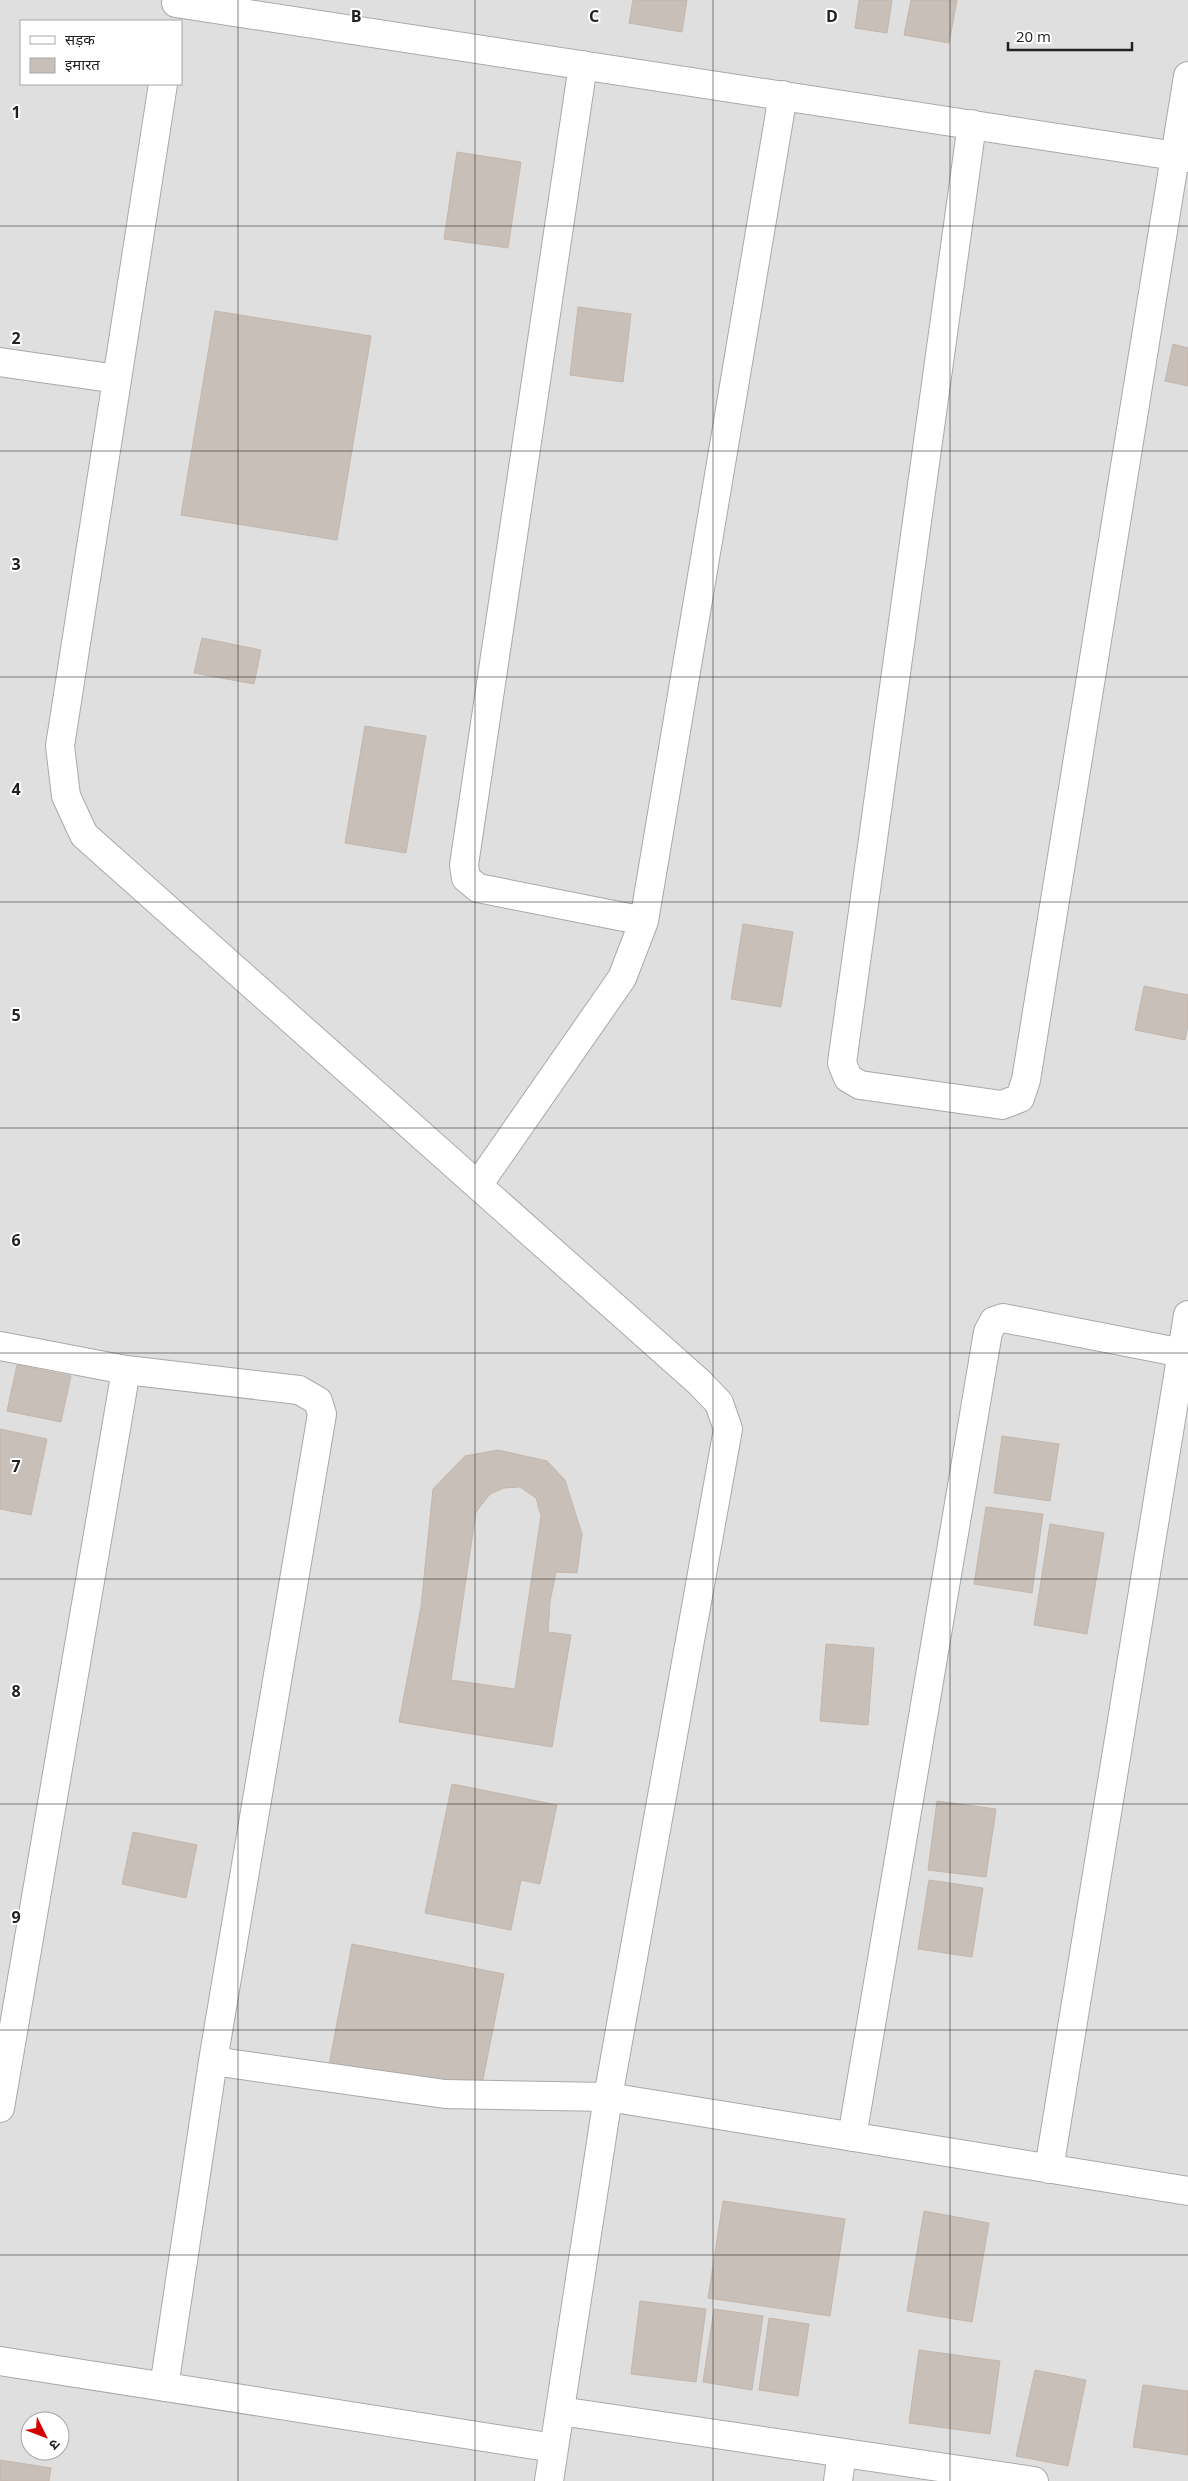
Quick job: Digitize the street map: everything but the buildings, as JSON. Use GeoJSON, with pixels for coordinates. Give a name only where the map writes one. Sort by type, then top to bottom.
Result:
{"type":"FeatureCollection","features":[{"type":"Feature","properties":{"kind":"street"},"geometry":{"type":"LineString","coordinates":[[175,8],[583,65],[1181,157]]}},
{"type":"Feature","properties":{"kind":"street"},"geometry":{"type":"LineString","coordinates":[[583,65],[464,865],[466,878],[478,888],[644,921]]}},
{"type":"Feature","properties":{"kind":"street"},"geometry":{"type":"LineString","coordinates":[[972,124],[842,1063],[848,1078],[860,1085],[1002,1105],[1020,1098],[1026,1080],[1181,157],[1188,76]]}},
{"type":"Feature","properties":{"kind":"street"},"geometry":{"type":"LineString","coordinates":[[163,85],[60,746],[66,796],[84,835],[700,1383],[719,1403],[728,1428],[608,2097],[549,2481]]}},
{"type":"Feature","properties":{"kind":"street"},"geometry":{"type":"LineString","coordinates":[[478,1185],[622,978],[644,921],[783,95]]}},
{"type":"Feature","properties":{"kind":"street"},"geometry":{"type":"LineString","coordinates":[[0,362],[117,379]]}},
{"type":"Feature","properties":{"kind":"street"},"geometry":{"type":"LineString","coordinates":[[1049,2169],[1185,1354],[1188,1315]]}},
{"type":"Feature","properties":{"kind":"street"},"geometry":{"type":"LineString","coordinates":[[852,2137],[988,1332],[994,1321],[1002,1318],[1185,1354]]}},
{"type":"Feature","properties":{"kind":"street"},"geometry":{"type":"LineString","coordinates":[[0,1346],[126,1370],[299,1390],[308,1393],[318,1401],[322,1414],[213,2061],[164,2387]]}},
{"type":"Feature","properties":{"kind":"street"},"geometry":{"type":"LineString","coordinates":[[0,2108],[126,1370]]}},
{"type":"Feature","properties":{"kind":"street"},"geometry":{"type":"LineString","coordinates":[[213,2061],[444,2094],[608,2097],[1188,2191]]}},
{"type":"Feature","properties":{"kind":"street"},"geometry":{"type":"LineString","coordinates":[[0,2361],[554,2448]]}},
{"type":"Feature","properties":{"kind":"street"},"geometry":{"type":"LineString","coordinates":[[560,2411],[1034,2481]]}},
{"type":"Feature","properties":{"kind":"street"},"geometry":{"type":"LineString","coordinates":[[838,2481],[842,2453]]}},
{"type":"Feature","properties":{"kind":"shaded area"},"geometry":{"type":"Polygon","coordinates":[[[0,0],[1188,0],[1188,2481],[0,2481],[0,0]]]}}]}
